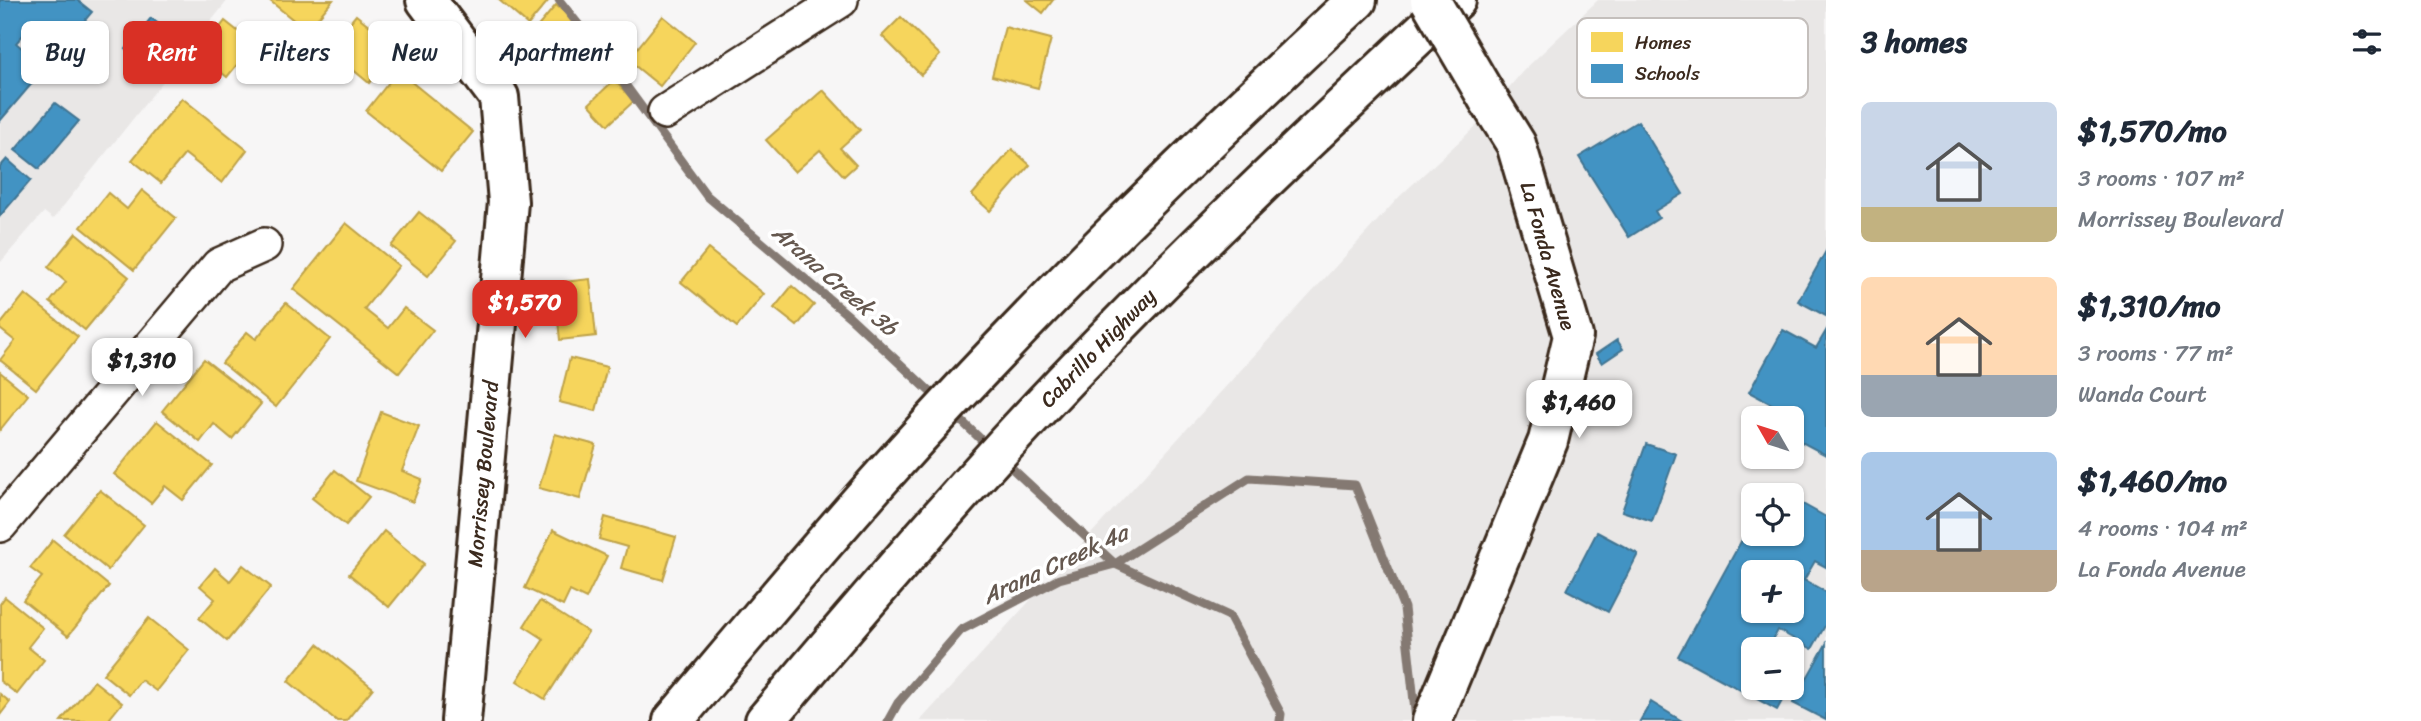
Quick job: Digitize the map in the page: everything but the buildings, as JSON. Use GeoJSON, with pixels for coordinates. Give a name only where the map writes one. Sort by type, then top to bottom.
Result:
{"type":"FeatureCollection","features":[{"type":"Feature","properties":{"kind":"main road","name":"Morrissey Boulevard"},"geometry":{"type":"LineString","coordinates":[[426,0],[499,97],[508,202],[461,721]]}},
{"type":"Feature","properties":{"kind":"main road"},"geometry":{"type":"LineString","coordinates":[[673,721],[809,559],[984,366],[1146,200],[1357,0]]}},
{"type":"Feature","properties":{"kind":"main road","name":"La Fonda Avenue"},"geometry":{"type":"LineString","coordinates":[[1430,0],[1516,144],[1573,336],[1548,441],[1432,721]]}},
{"type":"Feature","properties":{"kind":"main road","name":"Cabrillo Highway"},"geometry":{"type":"LineString","coordinates":[[765,721],[934,523],[1055,392],[1199,245],[1456,0]]}},
{"type":"Feature","properties":{"kind":"street"},"geometry":{"type":"LineString","coordinates":[[665,112],[841,0]]}},
{"type":"Feature","properties":{"kind":"street"},"geometry":{"type":"LineString","coordinates":[[0,525],[219,265],[264,245]]}},
{"type":"Feature","properties":{"kind":"shaded area"},"geometry":{"type":"Polygon","coordinates":[[[0,0],[228,0],[211,21],[123,21],[123,84],[161,84],[53,219],[44,212],[0,263],[0,0]]]}},
{"type":"Feature","properties":{"kind":"shaded area"},"geometry":{"type":"Polygon","coordinates":[[[1598,0],[1826,0],[1826,721],[920,721],[1400,196],[1477,125],[1523,71],[1577,20],[1577,98],[1808,98],[1808,18],[1579,18],[1598,0]]]}},
{"type":"Feature","properties":{"kind":"waterway","name":"Arana Creek 3b"},"geometry":{"type":"LineString","coordinates":[[559,0],[706,195],[850,317],[939,400]]}},
{"type":"Feature","properties":{"kind":"waterway","name":"Arana Creek 3b"},"geometry":{"type":"LineString","coordinates":[[952,412],[990,448]]}},
{"type":"Feature","properties":{"kind":"waterway"},"geometry":{"type":"LineString","coordinates":[[1003,460],[1115,564],[1229,616],[1281,714],[1280,721]]}},
{"type":"Feature","properties":{"kind":"waterway","name":"Arana Creek 4a"},"geometry":{"type":"LineString","coordinates":[[888,721],[898,703],[961,630],[1059,579],[1115,564],[1249,478],[1355,485],[1404,608],[1416,720]]}}]}
